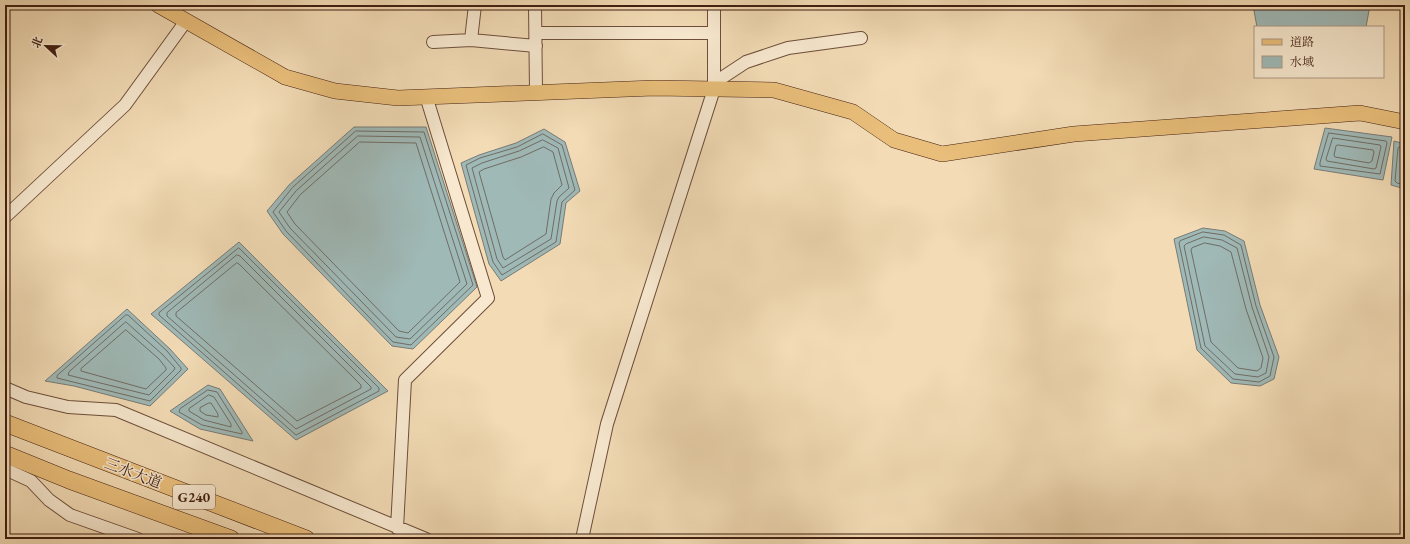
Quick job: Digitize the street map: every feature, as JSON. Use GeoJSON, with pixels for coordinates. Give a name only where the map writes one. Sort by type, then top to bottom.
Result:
{"type":"FeatureCollection","features":[{"type":"Feature","properties":{"kind":"highway","name":"三水大道"},"geometry":{"type":"LineString","coordinates":[[5,424],[306,539]]}},
{"type":"Feature","properties":{"kind":"highway","name":"三水大道"},"geometry":{"type":"LineString","coordinates":[[5,454],[69,480],[231,539]]}},
{"type":"Feature","properties":{"kind":"main road"},"geometry":{"type":"LineString","coordinates":[[158,5],[285,77],[335,92],[398,98],[714,86],[774,90],[853,112],[894,140],[942,154],[1074,134],[1360,113],[1405,122]]}},
{"type":"Feature","properties":{"kind":"street"},"geometry":{"type":"LineString","coordinates":[[471,40],[475,5]]}},
{"type":"Feature","properties":{"kind":"street"},"geometry":{"type":"LineString","coordinates":[[535,5],[536,92]]}},
{"type":"Feature","properties":{"kind":"street"},"geometry":{"type":"LineString","coordinates":[[582,539],[607,424],[714,86],[714,5]]}},
{"type":"Feature","properties":{"kind":"street"},"geometry":{"type":"LineString","coordinates":[[5,217],[125,105],[186,21]]}},
{"type":"Feature","properties":{"kind":"street"},"geometry":{"type":"LineString","coordinates":[[536,34],[714,33]]}},
{"type":"Feature","properties":{"kind":"street"},"geometry":{"type":"LineString","coordinates":[[714,86],[746,62],[788,48],[861,38]]}},
{"type":"Feature","properties":{"kind":"street"},"geometry":{"type":"LineString","coordinates":[[433,42],[471,40],[536,46]]}},
{"type":"Feature","properties":{"kind":"street"},"geometry":{"type":"LineString","coordinates":[[397,528],[405,380],[488,298],[426,96]]}},
{"type":"Feature","properties":{"kind":"street"},"geometry":{"type":"LineString","coordinates":[[5,388],[26,397],[68,407],[116,410],[426,539]]}},
{"type":"Feature","properties":{"kind":"street"},"geometry":{"type":"LineString","coordinates":[[5,469],[30,481],[49,500],[70,515],[138,539]]}},
{"type":"Feature","properties":{"kind":"water"},"geometry":{"type":"Polygon","coordinates":[[[1253,5],[1370,5],[1366,26],[1257,26],[1253,5]]]}},
{"type":"Feature","properties":{"kind":"water"},"geometry":{"type":"Polygon","coordinates":[[[354,127],[426,127],[477,287],[413,349],[392,346],[283,234],[267,211],[289,185],[354,127]]]}},
{"type":"Feature","properties":{"kind":"water"},"geometry":{"type":"Polygon","coordinates":[[[1325,128],[1392,137],[1383,180],[1314,169],[1325,128]]]}},
{"type":"Feature","properties":{"kind":"water"},"geometry":{"type":"Polygon","coordinates":[[[544,129],[565,142],[580,191],[566,203],[560,244],[501,281],[489,264],[461,163],[479,155],[516,143],[544,129]]]}},
{"type":"Feature","properties":{"kind":"water"},"geometry":{"type":"Polygon","coordinates":[[[1394,141],[1405,144],[1405,189],[1391,185],[1394,141]]]}},
{"type":"Feature","properties":{"kind":"water"},"geometry":{"type":"Polygon","coordinates":[[[1203,228],[1225,231],[1244,241],[1260,305],[1279,357],[1274,379],[1260,386],[1231,383],[1197,350],[1174,239],[1203,228]]]}},
{"type":"Feature","properties":{"kind":"water"},"geometry":{"type":"Polygon","coordinates":[[[239,242],[388,391],[296,440],[151,314],[239,242]]]}},
{"type":"Feature","properties":{"kind":"water"},"geometry":{"type":"Polygon","coordinates":[[[127,309],[170,349],[188,369],[150,406],[74,386],[45,381],[127,309]]]}},
{"type":"Feature","properties":{"kind":"water"},"geometry":{"type":"Polygon","coordinates":[[[208,385],[220,389],[253,441],[200,429],[170,411],[208,385]]]}}]}
